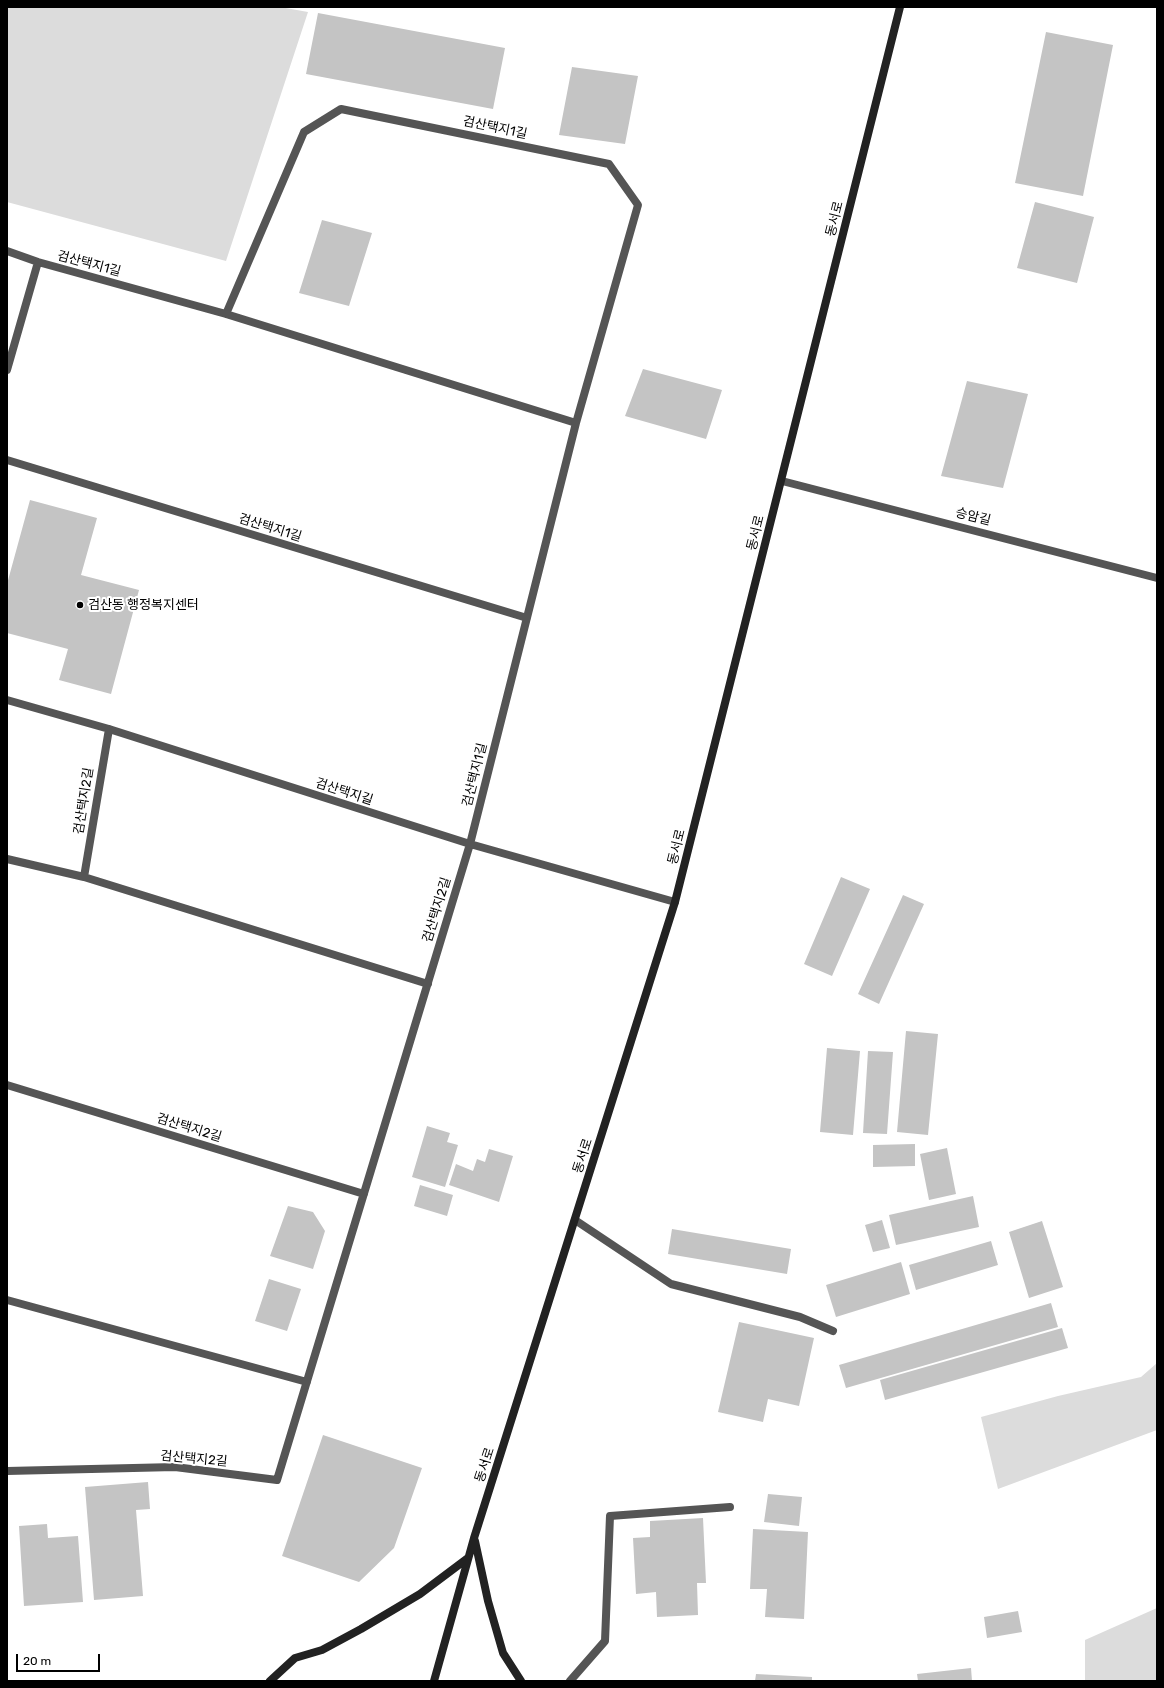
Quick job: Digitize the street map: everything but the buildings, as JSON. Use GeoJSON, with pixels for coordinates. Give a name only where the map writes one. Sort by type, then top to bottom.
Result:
{"type":"FeatureCollection","features":[{"type":"Feature","properties":{"kind":"main road","name":"동서로"},"geometry":{"type":"LineString","coordinates":[[434,1681],[474,1538],[675,902],[900,7]]}},
{"type":"Feature","properties":{"kind":"main road"},"geometry":{"type":"LineString","coordinates":[[474,1538],[488,1601],[503,1653],[521,1681]]}},
{"type":"Feature","properties":{"kind":"main road"},"geometry":{"type":"LineString","coordinates":[[270,1681],[295,1658],[322,1650],[361,1629],[420,1594],[468,1558]]}},
{"type":"Feature","properties":{"kind":"street","name":"검산택지1길"},"geometry":{"type":"LineString","coordinates":[[226,314],[304,132],[341,108],[610,164],[638,205],[576,424],[470,844]]}},
{"type":"Feature","properties":{"kind":"street","name":"검산택지1길"},"geometry":{"type":"LineString","coordinates":[[7,251],[38,262],[226,314],[576,424]]}},
{"type":"Feature","properties":{"kind":"street","name":"검산택지1길"},"geometry":{"type":"LineString","coordinates":[[7,370],[38,262]]}},
{"type":"Feature","properties":{"kind":"street","name":"검산택지1길"},"geometry":{"type":"LineString","coordinates":[[7,460],[527,618]]}},
{"type":"Feature","properties":{"kind":"street","name":"승암길"},"geometry":{"type":"LineString","coordinates":[[782,481],[1157,578]]}},
{"type":"Feature","properties":{"kind":"street","name":"검산택지길"},"geometry":{"type":"LineString","coordinates":[[7,700],[109,729],[470,844],[675,902]]}},
{"type":"Feature","properties":{"kind":"street","name":"검산택지2길"},"geometry":{"type":"LineString","coordinates":[[84,877],[109,729]]}},
{"type":"Feature","properties":{"kind":"street","name":"검산택지2길"},"geometry":{"type":"LineString","coordinates":[[7,1470],[175,1467],[277,1480],[470,844]]}},
{"type":"Feature","properties":{"kind":"street"},"geometry":{"type":"LineString","coordinates":[[7,859],[84,877],[428,984]]}},
{"type":"Feature","properties":{"kind":"street","name":"검산택지2길"},"geometry":{"type":"LineString","coordinates":[[7,1085],[364,1194]]}},
{"type":"Feature","properties":{"kind":"street"},"geometry":{"type":"LineString","coordinates":[[575,1220],[671,1284],[800,1317],[833,1331]]}},
{"type":"Feature","properties":{"kind":"street"},"geometry":{"type":"LineString","coordinates":[[7,1300],[307,1382]]}},
{"type":"Feature","properties":{"kind":"street"},"geometry":{"type":"LineString","coordinates":[[570,1681],[606,1641],[610,1516],[730,1506]]}},
{"type":"Feature","properties":{"kind":"shaded area"},"geometry":{"type":"Polygon","coordinates":[[[7,7],[280,7],[308,12],[226,261],[7,202],[7,7]]]}},
{"type":"Feature","properties":{"kind":"shaded area"},"geometry":{"type":"Polygon","coordinates":[[[1157,1363],[1157,1430],[998,1489],[981,1417],[1058,1396],[1141,1377],[1157,1363]]]}},
{"type":"Feature","properties":{"kind":"shaded area"},"geometry":{"type":"Polygon","coordinates":[[[1157,1608],[1157,1681],[1085,1681],[1085,1640],[1157,1608]]]}},
{"type":"Feature","properties":{"kind":"place","name":"검산동 행정복지센터"},"geometry":{"type":"Point","coordinates":[80,605]}}]}
